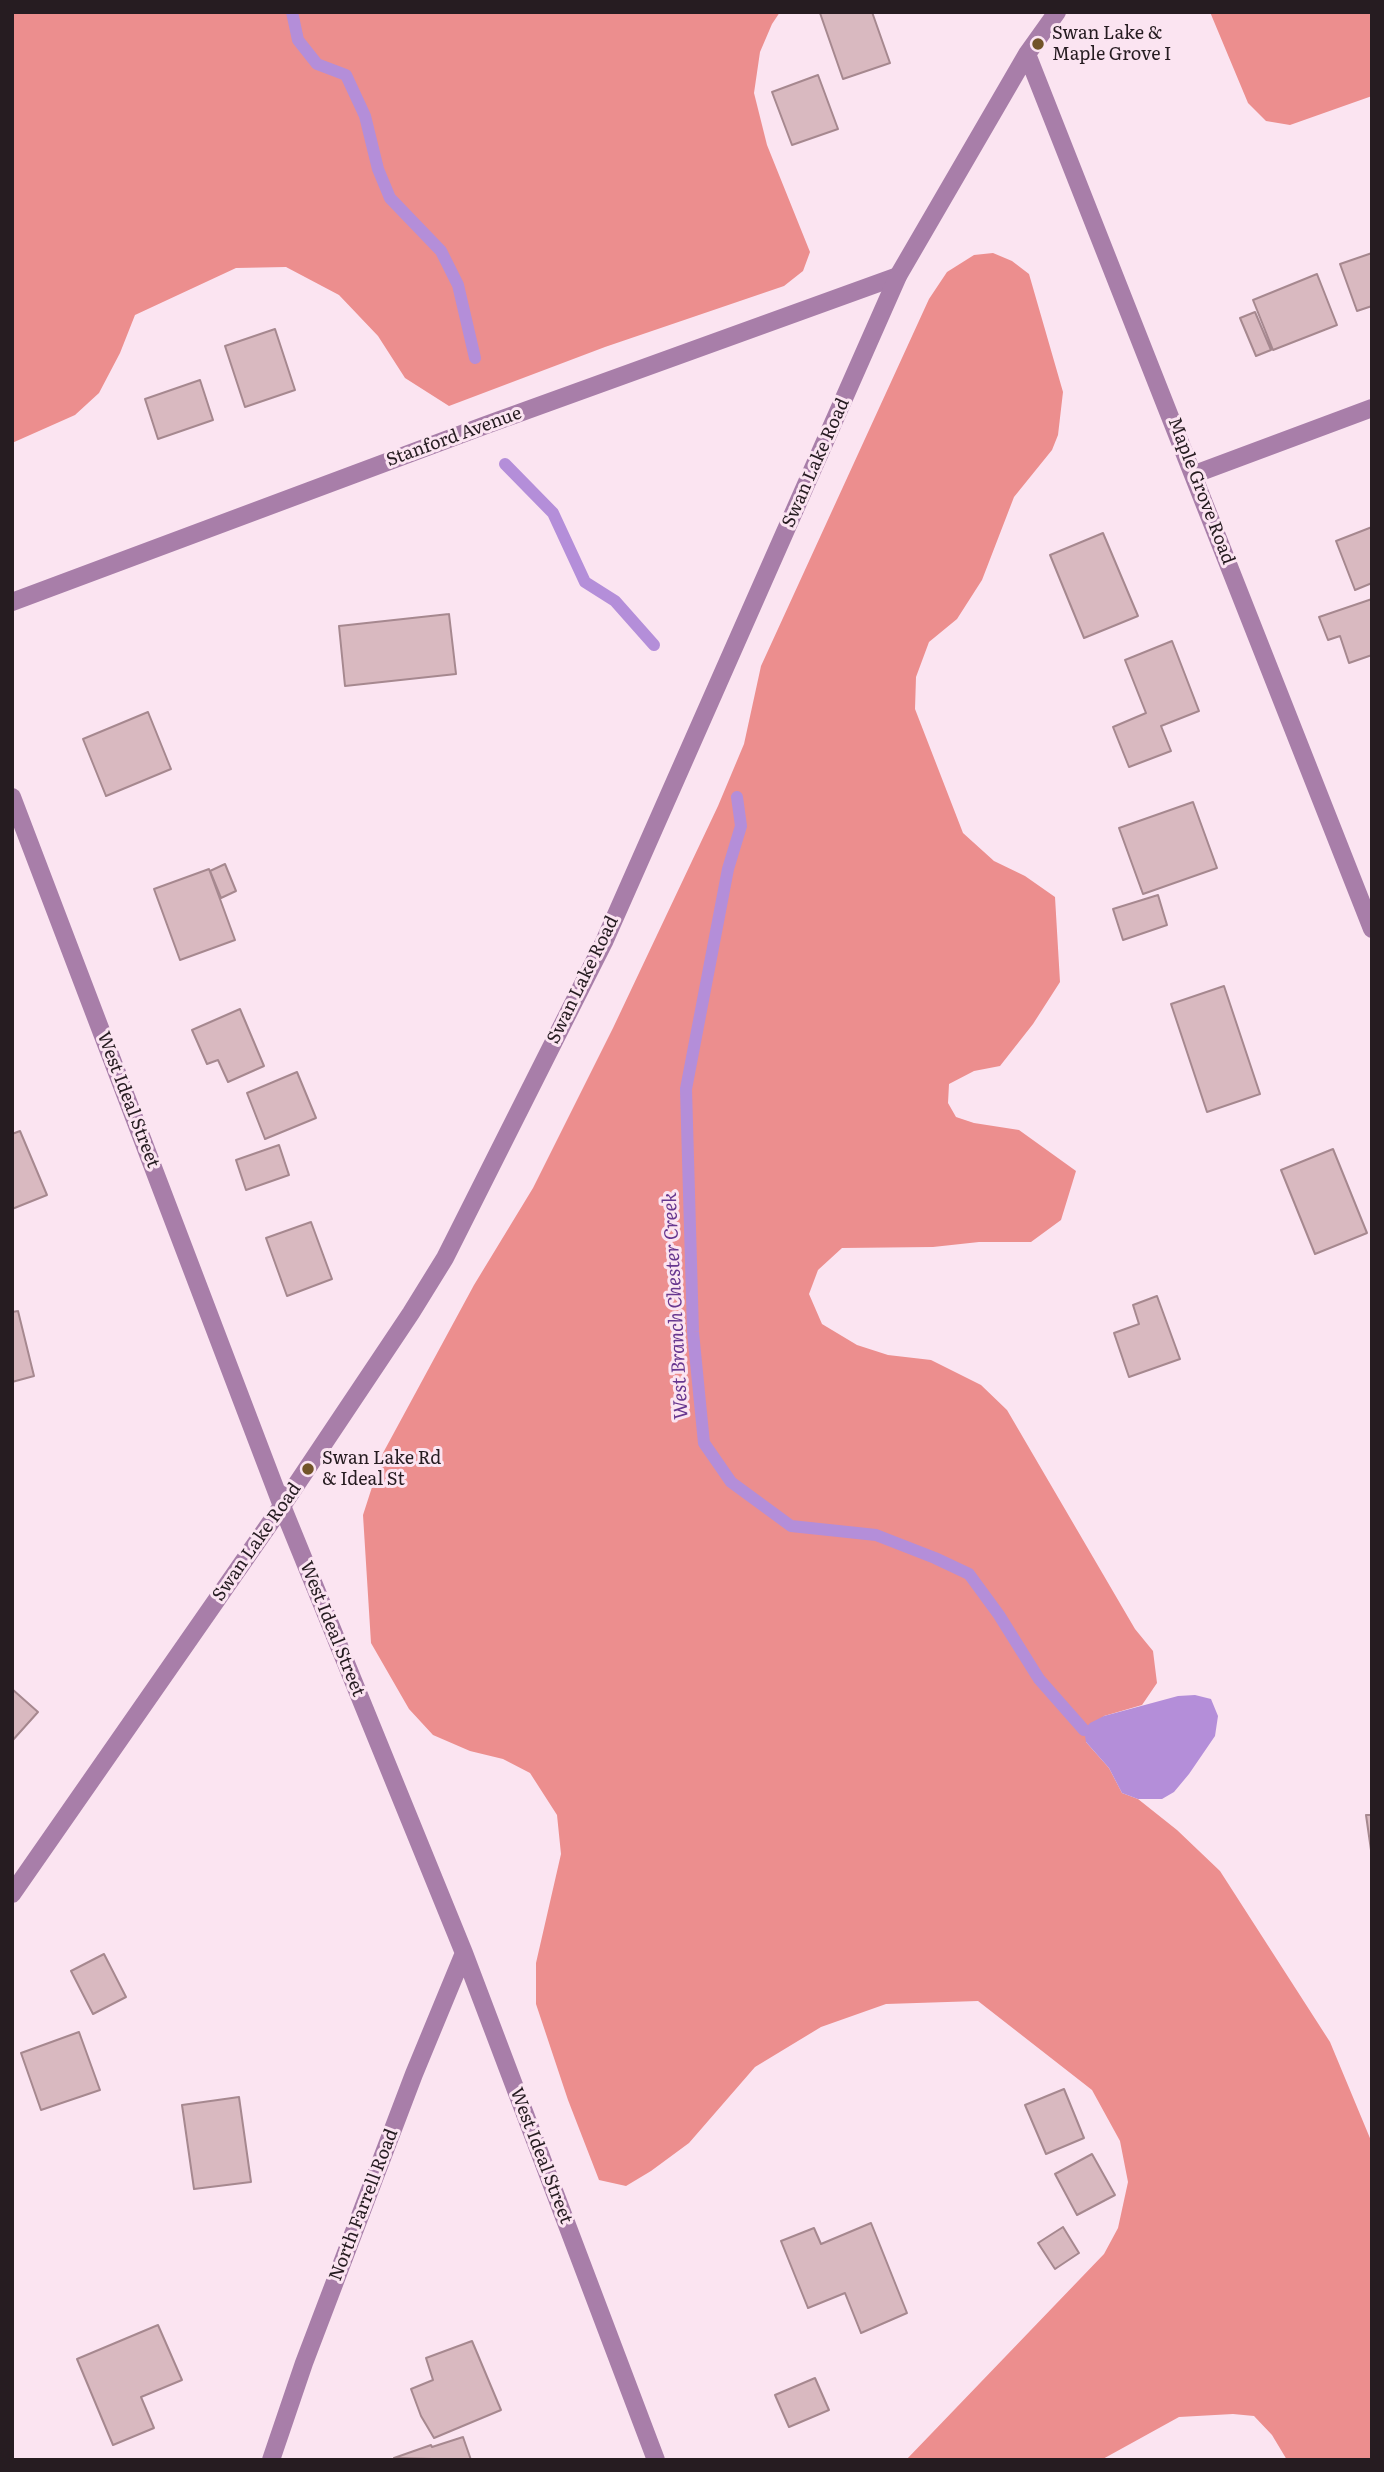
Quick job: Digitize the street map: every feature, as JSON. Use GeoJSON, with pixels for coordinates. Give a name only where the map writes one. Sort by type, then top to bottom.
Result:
{"type":"FeatureCollection","features":[{"type":"Feature","properties":{"kind":"street","name":"Swan Lake Road"},"geometry":{"type":"LineString","coordinates":[[12,1894],[282,1506],[445,1258],[604,942],[898,276],[1027,54],[1057,12]]}},
{"type":"Feature","properties":{"kind":"street","name":"Maple Grove Road"},"geometry":{"type":"LineString","coordinates":[[1027,54],[1195,474],[1372,929]]}},
{"type":"Feature","properties":{"kind":"street","name":"Stanford Avenue"},"geometry":{"type":"LineString","coordinates":[[12,602],[486,425],[898,276]]}},
{"type":"Feature","properties":{"kind":"street"},"geometry":{"type":"LineString","coordinates":[[1195,474],[1372,408]]}},
{"type":"Feature","properties":{"kind":"street","name":"West Ideal Street"},"geometry":{"type":"LineString","coordinates":[[12,797],[282,1506],[464,1953],[656,2460]]}},
{"type":"Feature","properties":{"kind":"street","name":"North Farrell Road"},"geometry":{"type":"LineString","coordinates":[[271,2460],[304,2363],[395,2124],[464,1953]]}},
{"type":"Feature","properties":{"kind":"shaded area"},"geometry":{"type":"Polygon","coordinates":[[[12,12],[780,12],[760,52],[754,93],[767,145],[810,252],[803,271],[784,286],[605,347],[449,406],[405,378],[378,336],[339,295],[286,267],[236,268],[135,315],[120,353],[99,393],[75,415],[12,443],[12,12]]]}},
{"type":"Feature","properties":{"kind":"shaded area"},"geometry":{"type":"Polygon","coordinates":[[[1210,12],[1372,12],[1372,96],[1290,125],[1266,121],[1248,103],[1210,12]]]}},
{"type":"Feature","properties":{"kind":"shaded area"},"geometry":{"type":"Polygon","coordinates":[[[993,253],[1012,261],[1029,274],[1063,392],[1058,435],[1052,450],[1014,497],[982,580],[957,619],[929,642],[916,677],[915,709],[963,833],[994,861],[1025,876],[1055,897],[1060,982],[1033,1024],[1000,1066],[974,1071],[949,1084],[948,1103],[956,1117],[974,1123],[1019,1130],[1076,1171],[1061,1220],[1031,1242],[842,1248],[818,1270],[809,1294],[822,1324],[857,1345],[888,1355],[931,1360],[981,1385],[1007,1410],[1135,1629],[1153,1651],[1157,1683],[1142,1705],[1104,1716],[1086,1742],[1109,1768],[1122,1793],[1138,1799],[1177,1830],[1220,1871],[1330,2042],[1372,2143],[1372,2460],[1287,2460],[1272,2435],[1254,2416],[1233,2414],[1179,2417],[1101,2460],[906,2460],[1104,2254],[1118,2228],[1128,2182],[1120,2141],[1092,2090],[978,2001],[886,2004],[821,2027],[755,2067],[689,2143],[651,2171],[626,2186],[599,2180],[568,2100],[536,2004],[536,1963],[561,1854],[557,1815],[530,1773],[503,1759],[470,1751],[433,1735],[409,1709],[371,1643],[363,1515],[383,1453],[474,1285],[533,1188],[613,1028],[718,806],[744,744],[761,666],[929,299],[947,272],[974,255],[993,253]]]}},
{"type":"Feature","properties":{"kind":"shaded area"},"geometry":{"type":"Polygon","coordinates":[[[1195,1695],[1211,1699],[1218,1716],[1215,1736],[1189,1774],[1174,1792],[1162,1799],[1138,1799],[1122,1793],[1109,1768],[1086,1742],[1084,1730],[1090,1723],[1104,1716],[1178,1696],[1195,1695]]]}},
{"type":"Feature","properties":{"kind":"building"},"geometry":{"type":"Polygon","coordinates":[[[872,12],[890,63],[843,79],[820,13],[872,12]]]}},
{"type":"Feature","properties":{"kind":"building"},"geometry":{"type":"Polygon","coordinates":[[[818,75],[838,129],[792,145],[772,92],[818,75]]]}},
{"type":"Feature","properties":{"kind":"building"},"geometry":{"type":"Polygon","coordinates":[[[1372,253],[1372,306],[1357,311],[1340,264],[1372,253]]]}},
{"type":"Feature","properties":{"kind":"building"},"geometry":{"type":"Polygon","coordinates":[[[1317,274],[1337,325],[1273,350],[1253,300],[1317,274]]]}},
{"type":"Feature","properties":{"kind":"building"},"geometry":{"type":"Polygon","coordinates":[[[1255,312],[1271,350],[1256,356],[1240,318],[1255,312]]]}},
{"type":"Feature","properties":{"kind":"building"},"geometry":{"type":"Polygon","coordinates":[[[275,329],[295,390],[245,407],[225,346],[275,329]]]}},
{"type":"Feature","properties":{"kind":"building"},"geometry":{"type":"Polygon","coordinates":[[[200,380],[213,420],[158,439],[145,399],[200,380]]]}},
{"type":"Feature","properties":{"kind":"building"},"geometry":{"type":"Polygon","coordinates":[[[1372,527],[1372,583],[1355,590],[1336,541],[1372,527]]]}},
{"type":"Feature","properties":{"kind":"building"},"geometry":{"type":"Polygon","coordinates":[[[1103,533],[1138,616],[1084,638],[1050,555],[1103,533]]]}},
{"type":"Feature","properties":{"kind":"building"},"geometry":{"type":"Polygon","coordinates":[[[1372,599],[1372,655],[1349,663],[1340,636],[1328,640],[1319,617],[1372,599]]]}},
{"type":"Feature","properties":{"kind":"building"},"geometry":{"type":"Polygon","coordinates":[[[449,614],[456,674],[345,686],[339,626],[449,614]]]}},
{"type":"Feature","properties":{"kind":"building"},"geometry":{"type":"Polygon","coordinates":[[[1172,641],[1199,711],[1161,726],[1171,751],[1129,767],[1113,727],[1146,713],[1125,660],[1172,641]]]}},
{"type":"Feature","properties":{"kind":"building"},"geometry":{"type":"Polygon","coordinates":[[[148,712],[171,769],[106,796],[83,739],[148,712]]]}},
{"type":"Feature","properties":{"kind":"building"},"geometry":{"type":"Polygon","coordinates":[[[1193,802],[1217,868],[1143,894],[1119,828],[1193,802]]]}},
{"type":"Feature","properties":{"kind":"building"},"geometry":{"type":"Polygon","coordinates":[[[225,864],[236,891],[221,898],[210,871],[225,864]]]}},
{"type":"Feature","properties":{"kind":"building"},"geometry":{"type":"Polygon","coordinates":[[[209,869],[235,940],[180,960],[154,889],[209,869]]]}},
{"type":"Feature","properties":{"kind":"building"},"geometry":{"type":"Polygon","coordinates":[[[1158,895],[1167,925],[1123,940],[1113,909],[1158,895]]]}},
{"type":"Feature","properties":{"kind":"building"},"geometry":{"type":"Polygon","coordinates":[[[1224,986],[1260,1094],[1207,1112],[1171,1004],[1224,986]]]}},
{"type":"Feature","properties":{"kind":"building"},"geometry":{"type":"Polygon","coordinates":[[[240,1009],[264,1066],[228,1082],[218,1060],[207,1064],[192,1030],[240,1009]]]}},
{"type":"Feature","properties":{"kind":"building"},"geometry":{"type":"Polygon","coordinates":[[[297,1072],[316,1118],[265,1139],[247,1093],[297,1072]]]}},
{"type":"Feature","properties":{"kind":"building"},"geometry":{"type":"Polygon","coordinates":[[[20,1131],[47,1195],[12,1209],[12,1134],[20,1131]]]}},
{"type":"Feature","properties":{"kind":"building"},"geometry":{"type":"Polygon","coordinates":[[[279,1145],[289,1175],[246,1190],[236,1160],[279,1145]]]}},
{"type":"Feature","properties":{"kind":"building"},"geometry":{"type":"Polygon","coordinates":[[[1333,1149],[1367,1233],[1315,1254],[1281,1170],[1333,1149]]]}},
{"type":"Feature","properties":{"kind":"building"},"geometry":{"type":"Polygon","coordinates":[[[311,1222],[332,1279],[287,1296],[266,1238],[311,1222]]]}},
{"type":"Feature","properties":{"kind":"building"},"geometry":{"type":"Polygon","coordinates":[[[1157,1296],[1180,1359],[1129,1377],[1114,1333],[1139,1324],[1133,1305],[1157,1296]]]}},
{"type":"Feature","properties":{"kind":"building"},"geometry":{"type":"Polygon","coordinates":[[[18,1311],[34,1376],[12,1382],[12,1312],[18,1311]]]}},
{"type":"Feature","properties":{"kind":"building"},"geometry":{"type":"Polygon","coordinates":[[[12,1689],[38,1712],[12,1741],[12,1689]]]}},
{"type":"Feature","properties":{"kind":"building"},"geometry":{"type":"Polygon","coordinates":[[[1366,1815],[1372,1815],[1372,1857],[1366,1815]]]}},
{"type":"Feature","properties":{"kind":"building"},"geometry":{"type":"Polygon","coordinates":[[[104,1954],[126,1997],[93,2014],[71,1971],[104,1954]]]}},
{"type":"Feature","properties":{"kind":"building"},"geometry":{"type":"Polygon","coordinates":[[[79,2032],[100,2090],[41,2110],[21,2053],[79,2032]]]}},
{"type":"Feature","properties":{"kind":"building"},"geometry":{"type":"Polygon","coordinates":[[[1064,2089],[1084,2138],[1046,2154],[1025,2105],[1064,2089]]]}},
{"type":"Feature","properties":{"kind":"building"},"geometry":{"type":"Polygon","coordinates":[[[239,2097],[251,2182],[194,2189],[182,2105],[239,2097]]]}},
{"type":"Feature","properties":{"kind":"building"},"geometry":{"type":"Polygon","coordinates":[[[1092,2154],[1115,2195],[1077,2215],[1055,2174],[1092,2154]]]}},
{"type":"Feature","properties":{"kind":"building"},"geometry":{"type":"Polygon","coordinates":[[[871,2223],[907,2313],[861,2333],[845,2293],[808,2308],[781,2241],[814,2228],[821,2244],[871,2223]]]}},
{"type":"Feature","properties":{"kind":"building"},"geometry":{"type":"Polygon","coordinates":[[[1063,2227],[1079,2253],[1055,2269],[1038,2243],[1063,2227]]]}},
{"type":"Feature","properties":{"kind":"building"},"geometry":{"type":"Polygon","coordinates":[[[158,2325],[182,2380],[141,2397],[154,2428],[113,2445],[77,2359],[158,2325]]]}},
{"type":"Feature","properties":{"kind":"building"},"geometry":{"type":"Polygon","coordinates":[[[472,2341],[501,2410],[434,2438],[421,2416],[411,2389],[433,2380],[426,2358],[472,2341]]]}},
{"type":"Feature","properties":{"kind":"building"},"geometry":{"type":"Polygon","coordinates":[[[815,2378],[829,2410],[789,2427],[775,2395],[815,2378]]]}},
{"type":"Feature","properties":{"kind":"building"},"geometry":{"type":"Polygon","coordinates":[[[463,2437],[471,2460],[394,2458],[431,2445],[432,2447],[463,2437]]]}},
{"type":"Feature","properties":{"kind":"waterway","name":"West Branch Chester Creek"},"geometry":{"type":"LineString","coordinates":[[292,12],[298,40],[317,64],[346,75],[365,116],[378,169],[390,198],[441,251],[458,285],[475,358]]}},
{"type":"Feature","properties":{"kind":"waterway","name":"West Branch Chester Creek"},"geometry":{"type":"LineString","coordinates":[[505,464],[553,513],[585,582],[615,601],[654,645]]}},
{"type":"Feature","properties":{"kind":"waterway","name":"West Branch Chester Creek"},"geometry":{"type":"LineString","coordinates":[[737,797],[741,826],[728,869],[686,1089],[693,1332],[704,1443],[731,1482],[791,1526],[876,1535],[969,1574],[999,1615],[1039,1679],[1084,1730]]}},
{"type":"Feature","properties":{"kind":"place","name":"Swan Lake & Maple Grove I"},"geometry":{"type":"Point","coordinates":[1038,44]}},
{"type":"Feature","properties":{"kind":"place","name":"Swan Lake Rd & Ideal St"},"geometry":{"type":"Point","coordinates":[308,1469]}}]}
